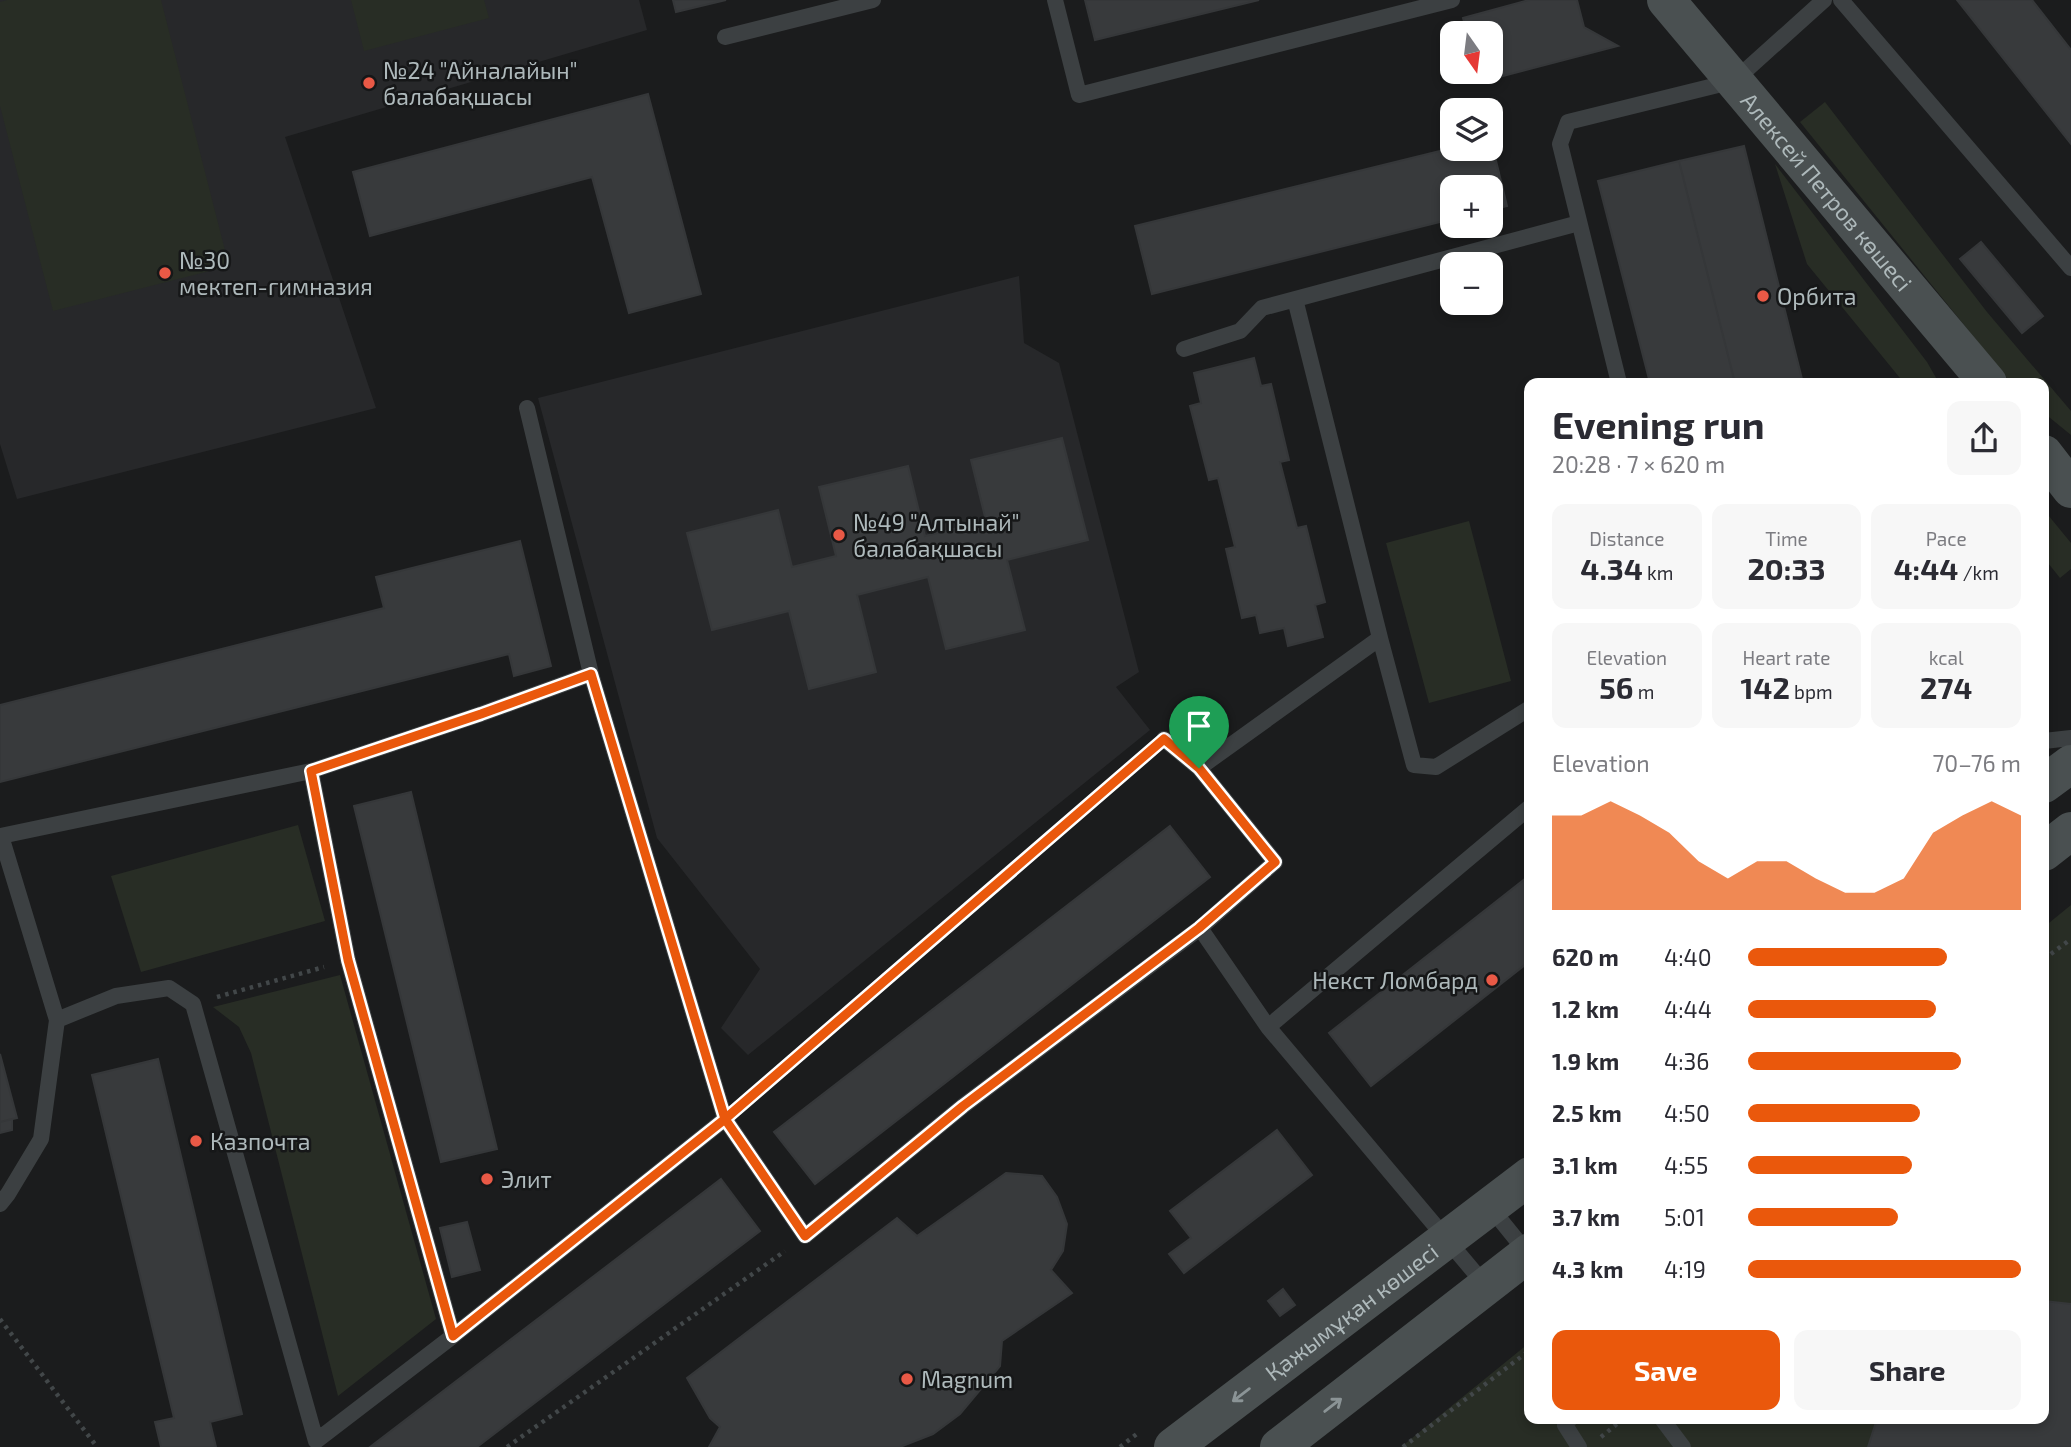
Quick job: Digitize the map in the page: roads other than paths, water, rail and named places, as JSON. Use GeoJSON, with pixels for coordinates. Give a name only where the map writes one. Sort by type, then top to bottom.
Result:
{"type":"FeatureCollection","features":[{"type":"Feature","properties":{"kind":"main road","name":"Алексей Петров көшесі"},"geometry":{"type":"LineString","coordinates":[[1666,0],[1979,378]]}},
{"type":"Feature","properties":{"kind":"main road"},"geometry":{"type":"LineString","coordinates":[[2049,436],[2071,455]]}},
{"type":"Feature","properties":{"kind":"main road"},"geometry":{"type":"LineString","coordinates":[[2049,460],[2071,489]]}},
{"type":"Feature","properties":{"kind":"main road"},"geometry":{"type":"LineString","coordinates":[[2049,781],[2071,764]]}},
{"type":"Feature","properties":{"kind":"main road"},"geometry":{"type":"LineString","coordinates":[[2049,848],[2071,831]]}},
{"type":"Feature","properties":{"kind":"main road","name":"Қажымұқан көшесі"},"geometry":{"type":"LineString","coordinates":[[1173,1447],[1524,1181]]}},
{"type":"Feature","properties":{"kind":"main road"},"geometry":{"type":"LineString","coordinates":[[1279,1447],[1524,1258]]}},
{"type":"Feature","properties":{"kind":"lane"},"geometry":{"type":"LineString","coordinates":[[725,37],[873,0]]}},
{"type":"Feature","properties":{"kind":"lane"},"geometry":{"type":"LineString","coordinates":[[1055,0],[1079,95],[1452,0]]}},
{"type":"Feature","properties":{"kind":"lane"},"geometry":{"type":"LineString","coordinates":[[1618,378],[1560,144],[1568,122],[1734,81],[1824,0]]}},
{"type":"Feature","properties":{"kind":"lane"},"geometry":{"type":"LineString","coordinates":[[1841,0],[2071,268]]}},
{"type":"Feature","properties":{"kind":"lane"},"geometry":{"type":"LineString","coordinates":[[1184,349],[1240,331],[1262,308],[1579,223]]}},
{"type":"Feature","properties":{"kind":"lane"},"geometry":{"type":"LineString","coordinates":[[1294,299],[1414,765],[1436,767],[1524,712]]}},
{"type":"Feature","properties":{"kind":"lane"},"geometry":{"type":"LineString","coordinates":[[527,408],[591,674],[725,1119],[805,1236],[963,1106],[1199,928],[1275,862],[1199,768],[1164,739]]}},
{"type":"Feature","properties":{"kind":"lane"},"geometry":{"type":"LineString","coordinates":[[1199,768],[1380,638]]}},
{"type":"Feature","properties":{"kind":"lane"},"geometry":{"type":"LineString","coordinates":[[0,1204],[41,1139],[57,1020],[1,834],[311,771],[591,674]]}},
{"type":"Feature","properties":{"kind":"lane"},"geometry":{"type":"LineString","coordinates":[[2049,740],[2071,738]]}},
{"type":"Feature","properties":{"kind":"lane"},"geometry":{"type":"LineString","coordinates":[[311,771],[348,960],[453,1336]]}},
{"type":"Feature","properties":{"kind":"lane"},"geometry":{"type":"LineString","coordinates":[[1268,1027],[1524,812]]}},
{"type":"Feature","properties":{"kind":"lane"},"geometry":{"type":"LineString","coordinates":[[1199,928],[1268,1027],[1486,1286]]}},
{"type":"Feature","properties":{"kind":"lane"},"geometry":{"type":"LineString","coordinates":[[57,1020],[116,996],[169,988],[193,1004],[316,1441],[453,1336],[725,1119]]}},
{"type":"Feature","properties":{"kind":"lane"},"geometry":{"type":"LineString","coordinates":[[1490,1207],[1524,1248]]}},
{"type":"Feature","properties":{"kind":"lane"},"geometry":{"type":"LineString","coordinates":[[1567,1424],[1579,1447]]}},
{"type":"Feature","properties":{"kind":"lane"},"geometry":{"type":"LineString","coordinates":[[1666,1424],[1683,1447]]}},
{"type":"Feature","properties":{"kind":"place","name":"№24 \"Айналайын\" балабақшасы"},"geometry":{"type":"Point","coordinates":[369,83]}},
{"type":"Feature","properties":{"kind":"place","name":"№30 мектеп-гимназия"},"geometry":{"type":"Point","coordinates":[165,273]}},
{"type":"Feature","properties":{"kind":"place","name":"Орбита"},"geometry":{"type":"Point","coordinates":[1763,296]}},
{"type":"Feature","properties":{"kind":"place","name":"№49 \"Алтынай\" балабақшасы"},"geometry":{"type":"Point","coordinates":[839,535]}},
{"type":"Feature","properties":{"kind":"place","name":"Некст Ломбард"},"geometry":{"type":"Point","coordinates":[1492,980]}},
{"type":"Feature","properties":{"kind":"place","name":"Казпочта"},"geometry":{"type":"Point","coordinates":[196,1141]}},
{"type":"Feature","properties":{"kind":"place","name":"Элит"},"geometry":{"type":"Point","coordinates":[487,1179]}},
{"type":"Feature","properties":{"kind":"place","name":"Magnum"},"geometry":{"type":"Point","coordinates":[907,1379]}}]}
